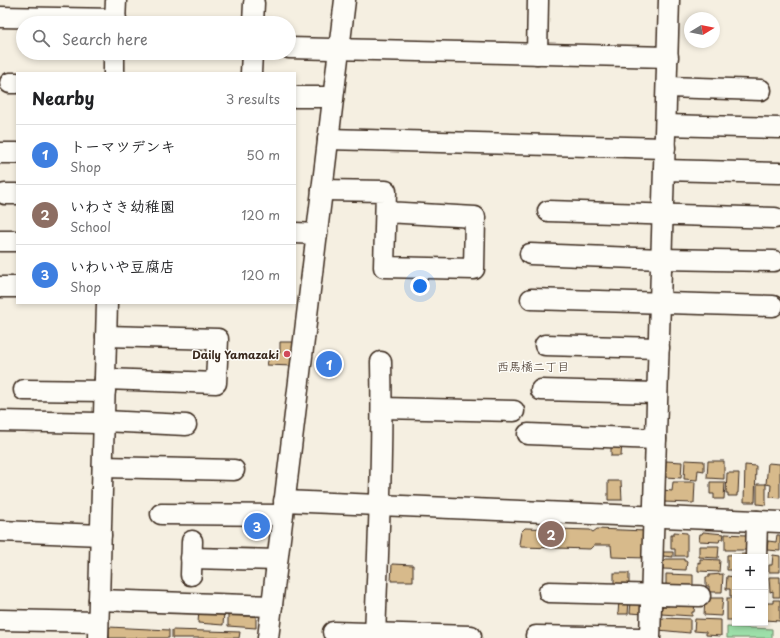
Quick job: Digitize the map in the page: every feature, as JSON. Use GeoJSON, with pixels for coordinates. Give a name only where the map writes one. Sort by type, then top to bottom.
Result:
{"type":"FeatureCollection","features":[{"type":"Feature","properties":{"kind":"street"},"geometry":{"type":"LineString","coordinates":[[268,638],[345,0]]}},
{"type":"Feature","properties":{"kind":"street"},"geometry":{"type":"LineString","coordinates":[[537,54],[538,0]]}},
{"type":"Feature","properties":{"kind":"street"},"geometry":{"type":"LineString","coordinates":[[650,638],[669,0]]}},
{"type":"Feature","properties":{"kind":"street"},"geometry":{"type":"LineString","coordinates":[[253,16],[254,3]]}},
{"type":"Feature","properties":{"kind":"street"},"geometry":{"type":"LineString","coordinates":[[39,16],[116,14]]}},
{"type":"Feature","properties":{"kind":"street"},"geometry":{"type":"LineString","coordinates":[[0,17],[16,17]]}},
{"type":"Feature","properties":{"kind":"street"},"geometry":{"type":"LineString","coordinates":[[296,48],[668,57]]}},
{"type":"Feature","properties":{"kind":"street"},"geometry":{"type":"LineString","coordinates":[[114,60],[114,72]]}},
{"type":"Feature","properties":{"kind":"street"},"geometry":{"type":"LineString","coordinates":[[251,72],[252,60]]}},
{"type":"Feature","properties":{"kind":"street"},"geometry":{"type":"LineString","coordinates":[[667,87],[761,90]]}},
{"type":"Feature","properties":{"kind":"street"},"geometry":{"type":"LineString","coordinates":[[296,97],[333,97]]}},
{"type":"Feature","properties":{"kind":"street"},"geometry":{"type":"LineString","coordinates":[[666,126],[780,128]]}},
{"type":"Feature","properties":{"kind":"street"},"geometry":{"type":"LineString","coordinates":[[328,139],[665,148]]}},
{"type":"Feature","properties":{"kind":"street"},"geometry":{"type":"LineString","coordinates":[[0,153],[16,153]]}},
{"type":"Feature","properties":{"kind":"street"},"geometry":{"type":"LineString","coordinates":[[664,170],[780,173]]}},
{"type":"Feature","properties":{"kind":"street"},"geometry":{"type":"LineString","coordinates":[[322,190],[386,191],[384,267],[474,269],[475,217],[386,212]]}},
{"type":"Feature","properties":{"kind":"street"},"geometry":{"type":"LineString","coordinates":[[548,211],[775,218]]}},
{"type":"Feature","properties":{"kind":"street"},"geometry":{"type":"LineString","coordinates":[[296,233],[317,234]]}},
{"type":"Feature","properties":{"kind":"street"},"geometry":{"type":"LineString","coordinates":[[0,241],[16,241]]}},
{"type":"Feature","properties":{"kind":"street"},"geometry":{"type":"LineString","coordinates":[[530,254],[662,259],[774,261]]}},
{"type":"Feature","properties":{"kind":"street"},"geometry":{"type":"LineString","coordinates":[[0,286],[16,287]]}},
{"type":"Feature","properties":{"kind":"street"},"geometry":{"type":"LineString","coordinates":[[531,300],[773,306]]}},
{"type":"Feature","properties":{"kind":"street"},"geometry":{"type":"LineString","coordinates":[[0,620],[98,630],[107,304]]}},
{"type":"Feature","properties":{"kind":"street"},"geometry":{"type":"LineString","coordinates":[[24,390],[105,385],[216,383],[218,339],[106,336]]}},
{"type":"Feature","properties":{"kind":"street"},"geometry":{"type":"LineString","coordinates":[[545,345],[659,348]]}},
{"type":"Feature","properties":{"kind":"street"},"geometry":{"type":"LineString","coordinates":[[375,636],[380,506],[382,408],[381,362]]}},
{"type":"Feature","properties":{"kind":"street"},"geometry":{"type":"LineString","coordinates":[[541,390],[657,393]]}},
{"type":"Feature","properties":{"kind":"street"},"geometry":{"type":"LineString","coordinates":[[382,408],[514,411]]}},
{"type":"Feature","properties":{"kind":"street"},"geometry":{"type":"LineString","coordinates":[[0,421],[97,423],[104,421],[186,425]]}},
{"type":"Feature","properties":{"kind":"street"},"geometry":{"type":"LineString","coordinates":[[528,434],[656,439]]}},
{"type":"Feature","properties":{"kind":"street"},"geometry":{"type":"LineString","coordinates":[[103,467],[234,470]]}},
{"type":"Feature","properties":{"kind":"street"},"geometry":{"type":"LineString","coordinates":[[161,514],[284,508],[380,506],[780,522]]}},
{"type":"Feature","properties":{"kind":"street"},"geometry":{"type":"LineString","coordinates":[[756,554],[757,521]]}},
{"type":"Feature","properties":{"kind":"street"},"geometry":{"type":"LineString","coordinates":[[0,531],[100,535]]}},
{"type":"Feature","properties":{"kind":"street"},"geometry":{"type":"LineString","coordinates":[[191,558],[277,560]]}},
{"type":"Feature","properties":{"kind":"street"},"geometry":{"type":"LineString","coordinates":[[549,592],[700,596]]}},
{"type":"Feature","properties":{"kind":"street"},"geometry":{"type":"LineString","coordinates":[[99,600],[272,606]]}},
{"type":"Feature","properties":{"kind":"street"},"geometry":{"type":"LineString","coordinates":[[332,632],[375,636],[471,636]]}},
{"type":"Feature","properties":{"kind":"street"},"geometry":{"type":"LineString","coordinates":[[536,636],[639,638]]}},
{"type":"Feature","properties":{"kind":"green space"},"geometry":{"type":"Polygon","coordinates":[[[727,627],[772,629],[772,638],[727,638],[727,627]]]}},
{"type":"Feature","properties":{"kind":"building"},"geometry":{"type":"Polygon","coordinates":[[[280,342],[293,342],[292,366],[267,365],[270,353],[280,353],[280,342]]]}},
{"type":"Feature","properties":{"kind":"building"},"geometry":{"type":"Polygon","coordinates":[[[611,441],[622,442],[621,456],[611,456],[611,441]]]}},
{"type":"Feature","properties":{"kind":"building"},"geometry":{"type":"Polygon","coordinates":[[[685,460],[704,461],[704,471],[698,470],[697,480],[684,479],[685,460]]]}},
{"type":"Feature","properties":{"kind":"building"},"geometry":{"type":"Polygon","coordinates":[[[666,461],[682,462],[681,478],[665,477],[666,461]]]}},
{"type":"Feature","properties":{"kind":"building"},"geometry":{"type":"Polygon","coordinates":[[[708,461],[724,461],[724,479],[707,478],[708,461]]]}},
{"type":"Feature","properties":{"kind":"building"},"geometry":{"type":"Polygon","coordinates":[[[768,463],[780,464],[780,498],[770,497],[771,485],[766,484],[768,463]]]}},
{"type":"Feature","properties":{"kind":"building"},"geometry":{"type":"Polygon","coordinates":[[[745,465],[756,466],[755,502],[744,502],[745,465]]]}},
{"type":"Feature","properties":{"kind":"building"},"geometry":{"type":"Polygon","coordinates":[[[727,473],[739,473],[737,496],[728,496],[728,493],[726,493],[727,473]]]}},
{"type":"Feature","properties":{"kind":"building"},"geometry":{"type":"Polygon","coordinates":[[[608,481],[621,481],[622,500],[608,500],[608,481]]]}},
{"type":"Feature","properties":{"kind":"building"},"geometry":{"type":"Polygon","coordinates":[[[673,482],[695,482],[694,503],[663,502],[663,490],[672,491],[673,482]]]}},
{"type":"Feature","properties":{"kind":"building"},"geometry":{"type":"Polygon","coordinates":[[[710,482],[725,482],[724,499],[714,499],[714,494],[710,494],[710,482]]]}},
{"type":"Feature","properties":{"kind":"building"},"geometry":{"type":"Polygon","coordinates":[[[757,484],[766,484],[766,505],[757,504],[757,484]]]}},
{"type":"Feature","properties":{"kind":"building"},"geometry":{"type":"Polygon","coordinates":[[[525,528],[590,530],[593,532],[597,529],[645,531],[645,558],[612,557],[611,545],[594,545],[590,549],[521,547],[519,544],[521,532],[525,528]]]}},
{"type":"Feature","properties":{"kind":"building"},"geometry":{"type":"Polygon","coordinates":[[[674,532],[687,533],[687,556],[675,556],[675,549],[671,549],[671,535],[674,535],[674,532]]]}},
{"type":"Feature","properties":{"kind":"building"},"geometry":{"type":"Polygon","coordinates":[[[703,532],[724,534],[723,539],[720,539],[719,542],[699,541],[700,534],[703,532]]]}},
{"type":"Feature","properties":{"kind":"building"},"geometry":{"type":"Polygon","coordinates":[[[725,534],[746,535],[746,541],[750,542],[750,550],[725,550],[725,534]]]}},
{"type":"Feature","properties":{"kind":"building"},"geometry":{"type":"Polygon","coordinates":[[[777,535],[780,535],[780,551],[767,550],[768,541],[776,542],[777,535]]]}},
{"type":"Feature","properties":{"kind":"building"},"geometry":{"type":"Polygon","coordinates":[[[699,546],[719,546],[718,558],[699,557],[699,546]]]}},
{"type":"Feature","properties":{"kind":"building"},"geometry":{"type":"Polygon","coordinates":[[[663,552],[673,552],[673,557],[663,556],[663,552]]]}},
{"type":"Feature","properties":{"kind":"building"},"geometry":{"type":"Polygon","coordinates":[[[727,555],[732,555],[732,570],[727,570],[727,555]]]}},
{"type":"Feature","properties":{"kind":"building"},"geometry":{"type":"Polygon","coordinates":[[[773,555],[780,556],[780,572],[769,572],[769,565],[772,565],[773,555]]]}},
{"type":"Feature","properties":{"kind":"building"},"geometry":{"type":"Polygon","coordinates":[[[665,559],[684,559],[684,561],[687,561],[686,570],[663,569],[663,561],[665,561],[665,559]]]}},
{"type":"Feature","properties":{"kind":"building"},"geometry":{"type":"Polygon","coordinates":[[[700,559],[720,560],[719,572],[698,571],[698,562],[700,563],[700,559]]]}},
{"type":"Feature","properties":{"kind":"building"},"geometry":{"type":"Polygon","coordinates":[[[392,564],[413,565],[413,581],[391,581],[392,564]]]}},
{"type":"Feature","properties":{"kind":"building"},"geometry":{"type":"Polygon","coordinates":[[[614,573],[629,573],[629,587],[614,587],[614,573]]]}},
{"type":"Feature","properties":{"kind":"building"},"geometry":{"type":"Polygon","coordinates":[[[666,574],[693,575],[693,589],[666,589],[666,574]]]}},
{"type":"Feature","properties":{"kind":"building"},"geometry":{"type":"Polygon","coordinates":[[[723,574],[722,592],[709,592],[709,586],[706,586],[706,577],[709,577],[709,575],[723,574]]]}},
{"type":"Feature","properties":{"kind":"building"},"geometry":{"type":"Polygon","coordinates":[[[727,576],[732,577],[732,596],[730,596],[730,589],[726,589],[727,576]]]}},
{"type":"Feature","properties":{"kind":"building"},"geometry":{"type":"Polygon","coordinates":[[[769,577],[780,577],[780,597],[773,597],[773,591],[770,592],[769,577]]]}},
{"type":"Feature","properties":{"kind":"building"},"geometry":{"type":"Polygon","coordinates":[[[705,598],[723,598],[721,616],[704,615],[705,598]]]}},
{"type":"Feature","properties":{"kind":"building"},"geometry":{"type":"Polygon","coordinates":[[[727,598],[732,598],[732,620],[727,620],[727,598]]]}},
{"type":"Feature","properties":{"kind":"building"},"geometry":{"type":"Polygon","coordinates":[[[619,600],[629,601],[628,614],[618,614],[619,600]]]}},
{"type":"Feature","properties":{"kind":"building"},"geometry":{"type":"Polygon","coordinates":[[[773,600],[780,600],[780,621],[768,620],[768,603],[773,603],[773,600]]]}},
{"type":"Feature","properties":{"kind":"building"},"geometry":{"type":"Polygon","coordinates":[[[670,601],[695,603],[692,616],[661,614],[662,606],[669,606],[670,601]]]}},
{"type":"Feature","properties":{"kind":"building"},"geometry":{"type":"Polygon","coordinates":[[[631,602],[645,603],[644,614],[630,613],[631,602]]]}},
{"type":"Feature","properties":{"kind":"building"},"geometry":{"type":"Polygon","coordinates":[[[199,610],[224,612],[223,625],[198,623],[199,610]]]}},
{"type":"Feature","properties":{"kind":"building"},"geometry":{"type":"Polygon","coordinates":[[[228,612],[256,613],[256,628],[228,626],[228,612]]]}},
{"type":"Feature","properties":{"kind":"building"},"geometry":{"type":"Polygon","coordinates":[[[659,618],[690,619],[690,633],[658,630],[659,618]]]}},
{"type":"Feature","properties":{"kind":"building"},"geometry":{"type":"Polygon","coordinates":[[[695,619],[721,620],[721,636],[706,635],[706,632],[694,631],[695,619]]]}},
{"type":"Feature","properties":{"kind":"building"},"geometry":{"type":"Polygon","coordinates":[[[109,627],[169,630],[169,638],[109,638],[109,627]]]}},
{"type":"Feature","properties":{"kind":"building"},"geometry":{"type":"Polygon","coordinates":[[[172,630],[240,632],[239,638],[172,638],[172,630]]]}},
{"type":"Feature","properties":{"kind":"place","name":"Daily Yamazaki"},"geometry":{"type":"Point","coordinates":[287,354]}},
{"type":"Feature","properties":{"kind":"place","name":"トーマツデンキ"},"geometry":{"type":"Point","coordinates":[329,364]}},
{"type":"Feature","properties":{"kind":"place","name":"いわいや豆腐店"},"geometry":{"type":"Point","coordinates":[257,526]}},
{"type":"Feature","properties":{"kind":"place","name":"いわさき幼稚園"},"geometry":{"type":"Point","coordinates":[551,534]}},
{"type":"Feature","properties":{"kind":"district","name":"西馬橋二丁目"},"geometry":{"type":"Point","coordinates":[533,366]}}]}
